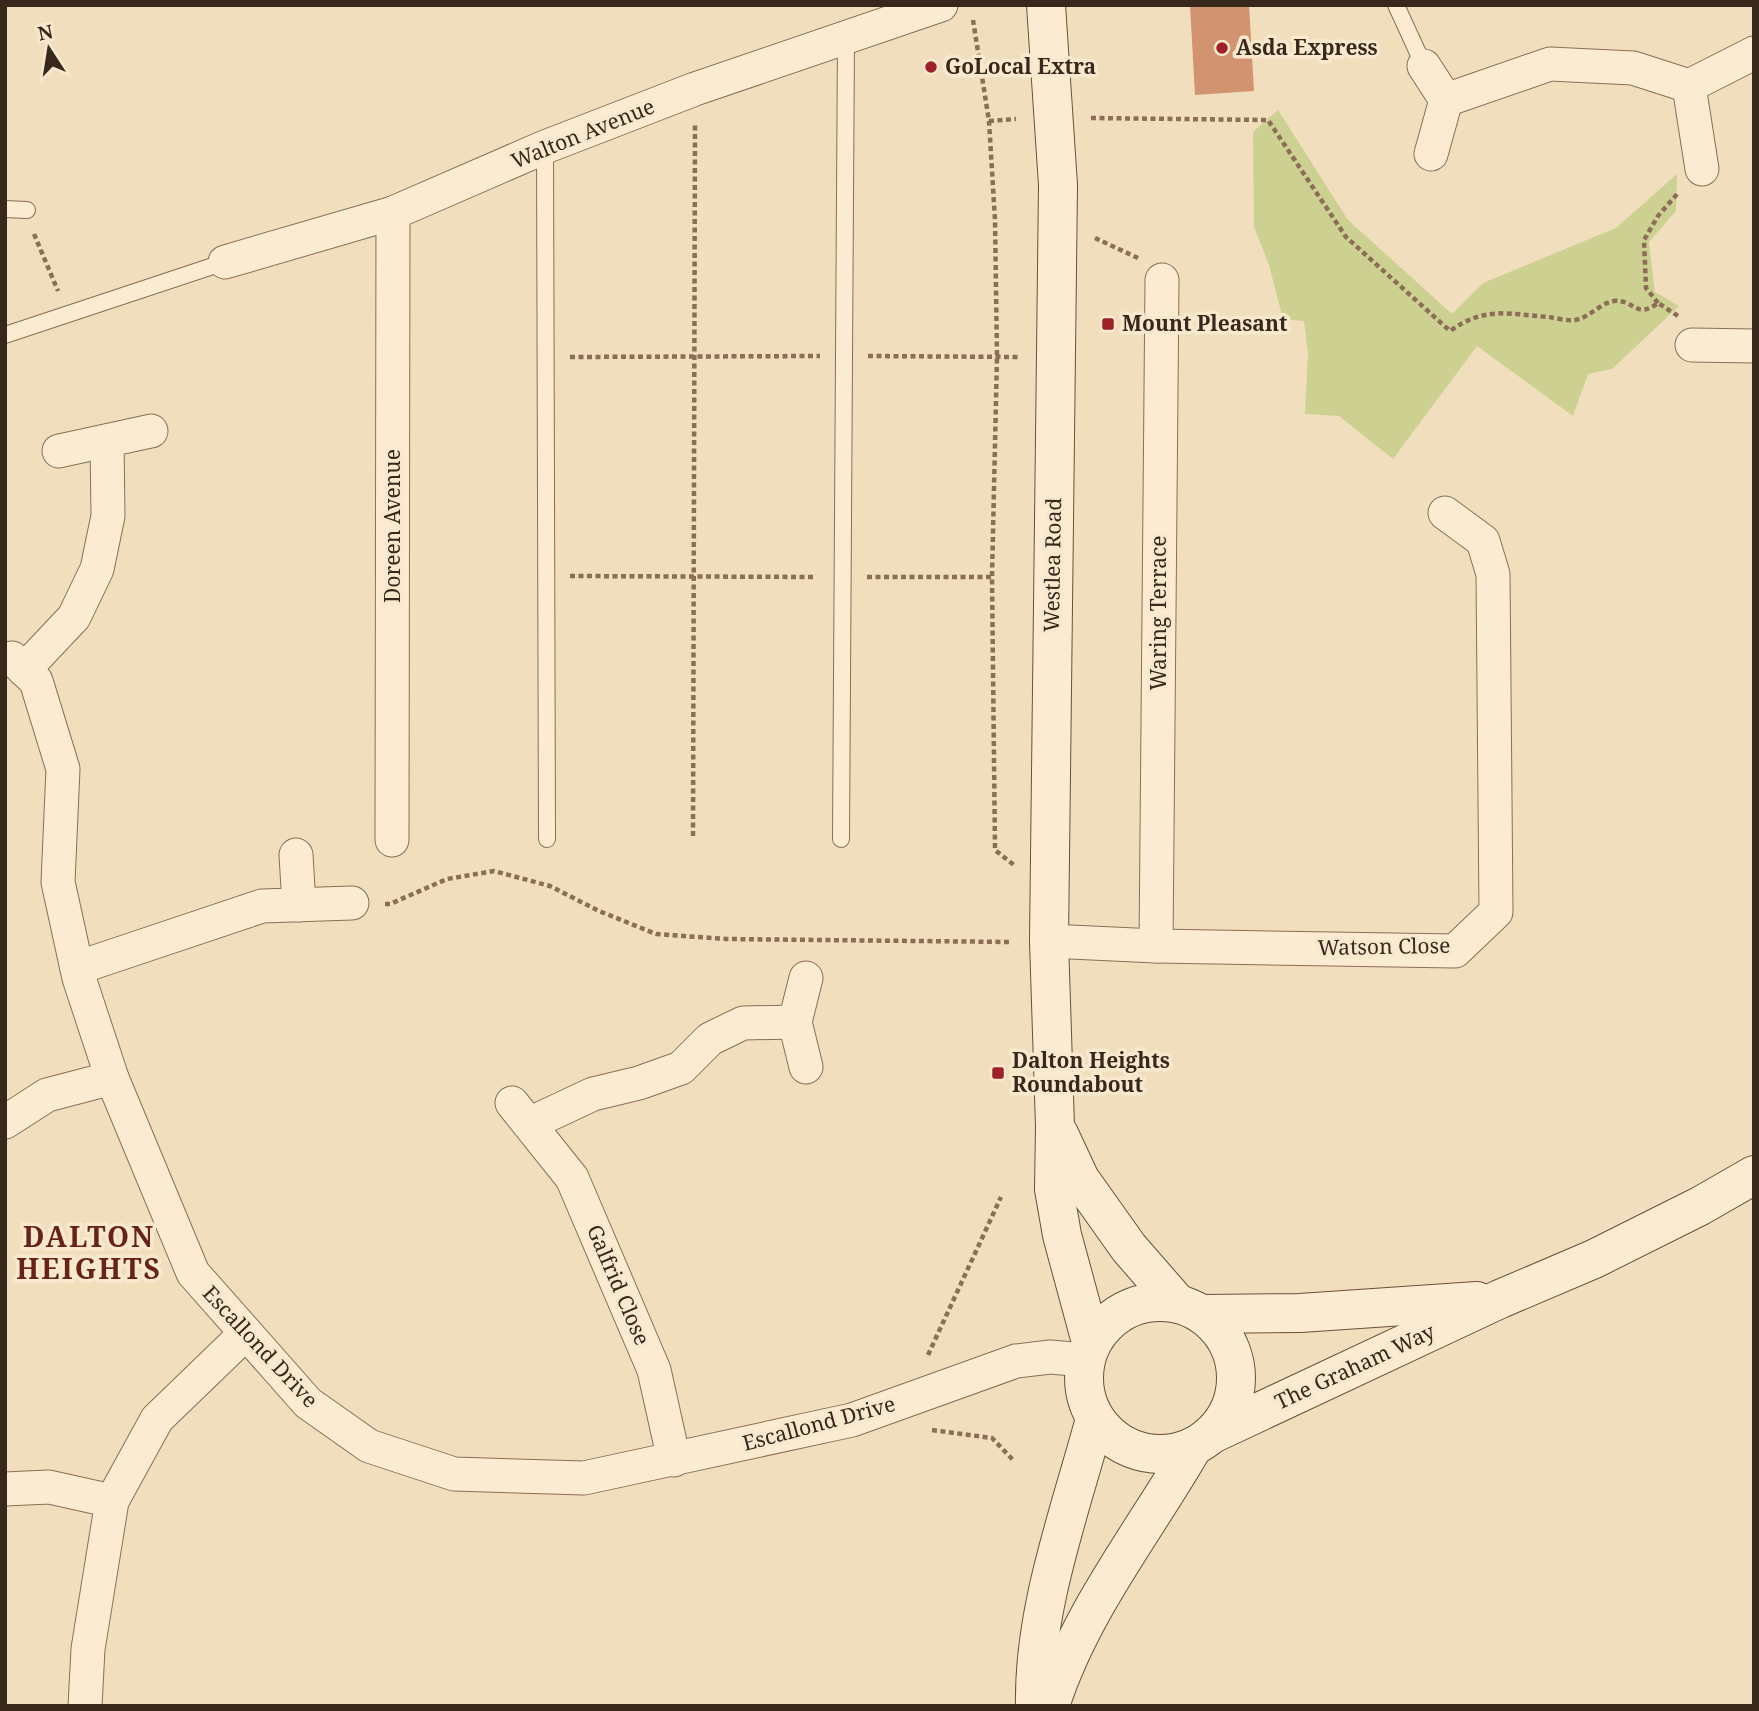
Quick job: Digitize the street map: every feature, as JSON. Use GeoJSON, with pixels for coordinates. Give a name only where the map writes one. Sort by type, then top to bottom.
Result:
{"type":"FeatureCollection","features":[{"type":"Feature","properties":{"kind":"main road","name":"Westlea Road"},"geometry":{"type":"LineString","coordinates":[[1046,5],[1058,185],[1049,941],[1055,1126],[1054,1189],[1088,1351]]}},
{"type":"Feature","properties":{"kind":"main road"},"geometry":{"type":"LineString","coordinates":[[1050,1706],[1058,1681],[1087,1619],[1118,1565],[1201,1441],[1223,1420],[1235,1392],[1235,1362],[1223,1334],[1190,1308],[1129,1248],[1080,1179],[1055,1126]]}},
{"type":"Feature","properties":{"kind":"main road","name":"The Graham Way"},"geometry":{"type":"LineString","coordinates":[[1201,1441],[1500,1299],[1594,1259],[1700,1206],[1754,1175]]}},
{"type":"Feature","properties":{"kind":"main road","name":"The Graham Way"},"geometry":{"type":"LineString","coordinates":[[1190,1308],[1300,1313],[1500,1299]]}},
{"type":"Feature","properties":{"kind":"main road"},"geometry":{"type":"LineString","coordinates":[[1190,1308],[1152,1301],[1128,1308],[1107,1322],[1088,1351],[1084,1391],[1095,1419],[1114,1439],[1139,1452],[1166,1454],[1201,1441]]}},
{"type":"Feature","properties":{"kind":"main road"},"geometry":{"type":"LineString","coordinates":[[1035,1706],[1034,1673],[1041,1619],[1095,1419]]}},
{"type":"Feature","properties":{"kind":"street","name":"Walton Avenue"},"geometry":{"type":"LineString","coordinates":[[225,262],[393,213],[545,147],[695,89],[846,37],[956,9]]}},
{"type":"Feature","properties":{"kind":"street"},"geometry":{"type":"LineString","coordinates":[[1446,100],[1550,64],[1633,68],[1689,86],[1754,53]]}},
{"type":"Feature","properties":{"kind":"street"},"geometry":{"type":"LineString","coordinates":[[1424,66],[1446,100],[1431,154]]}},
{"type":"Feature","properties":{"kind":"street"},"geometry":{"type":"LineString","coordinates":[[1689,86],[1702,169]]}},
{"type":"Feature","properties":{"kind":"street","name":"Doreen Avenue"},"geometry":{"type":"LineString","coordinates":[[392,840],[393,213]]}},
{"type":"Feature","properties":{"kind":"street","name":"Waring Terrace"},"geometry":{"type":"LineString","coordinates":[[1156,946],[1162,280]]}},
{"type":"Feature","properties":{"kind":"street"},"geometry":{"type":"LineString","coordinates":[[1692,345],[1754,346]]}},
{"type":"Feature","properties":{"kind":"street"},"geometry":{"type":"LineString","coordinates":[[59,451],[151,431]]}},
{"type":"Feature","properties":{"kind":"street"},"geometry":{"type":"LineString","coordinates":[[15,664],[74,617],[97,569],[108,516],[107,441]]}},
{"type":"Feature","properties":{"kind":"street","name":"Watson Close"},"geometry":{"type":"LineString","coordinates":[[1049,941],[1156,946],[1455,951],[1496,912],[1493,574],[1482,541],[1445,513]]}},
{"type":"Feature","properties":{"kind":"street","name":"Escallond Drive"},"geometry":{"type":"LineString","coordinates":[[15,664],[36,681],[63,769],[58,882],[77,968],[112,1078],[193,1273],[308,1403],[369,1446],[454,1474],[584,1478],[852,1420],[1016,1361],[1088,1351]]}},
{"type":"Feature","properties":{"kind":"street"},"geometry":{"type":"LineString","coordinates":[[296,855],[299,905]]}},
{"type":"Feature","properties":{"kind":"street"},"geometry":{"type":"LineString","coordinates":[[77,968],[262,906],[352,903]]}},
{"type":"Feature","properties":{"kind":"street"},"geometry":{"type":"LineString","coordinates":[[806,978],[795,1022],[806,1067]]}},
{"type":"Feature","properties":{"kind":"street","name":"Galfrid Close"},"geometry":{"type":"LineString","coordinates":[[674,1460],[654,1370],[572,1178],[520,1114],[639,1083],[681,1068],[710,1039],[743,1023],[795,1022]]}},
{"type":"Feature","properties":{"kind":"street"},"geometry":{"type":"LineString","coordinates":[[5,1122],[47,1095],[112,1078]]}},
{"type":"Feature","properties":{"kind":"street"},"geometry":{"type":"LineString","coordinates":[[85,1706],[88,1649],[112,1501],[157,1419],[246,1333]]}},
{"type":"Feature","properties":{"kind":"street"},"geometry":{"type":"LineString","coordinates":[[5,1489],[49,1487],[112,1501]]}},
{"type":"Feature","properties":{"kind":"lane"},"geometry":{"type":"LineString","coordinates":[[1396,5],[1424,66]]}},
{"type":"Feature","properties":{"kind":"lane"},"geometry":{"type":"LineString","coordinates":[[841,839],[846,37]]}},
{"type":"Feature","properties":{"kind":"lane"},"geometry":{"type":"LineString","coordinates":[[545,147],[547,839]]}},
{"type":"Feature","properties":{"kind":"lane"},"geometry":{"type":"LineString","coordinates":[[5,209],[27,210]]}},
{"type":"Feature","properties":{"kind":"lane"},"geometry":{"type":"LineString","coordinates":[[5,335],[225,262]]}},
{"type":"Feature","properties":{"kind":"path"},"geometry":{"type":"LineString","coordinates":[[956,9],[989,121],[995,220],[997,356],[992,577],[995,850],[1017,868]]}},
{"type":"Feature","properties":{"kind":"path"},"geometry":{"type":"LineString","coordinates":[[693,836],[695,89]]}},
{"type":"Feature","properties":{"kind":"path"},"geometry":{"type":"LineString","coordinates":[[1053,117],[1268,120],[1346,237],[1450,331],[1467,319],[1483,314],[1507,313],[1576,320],[1608,302],[1617,300],[1640,311],[1658,303]]}},
{"type":"Feature","properties":{"kind":"path"},"geometry":{"type":"LineString","coordinates":[[1692,345],[1688,323],[1658,303],[1646,288],[1644,240],[1658,216],[1680,191],[1682,182],[1702,169]]}},
{"type":"Feature","properties":{"kind":"path"},"geometry":{"type":"LineString","coordinates":[[27,210],[33,232],[67,314]]}},
{"type":"Feature","properties":{"kind":"path"},"geometry":{"type":"LineString","coordinates":[[1057,225],[1087,234],[1134,255],[1162,280]]}},
{"type":"Feature","properties":{"kind":"path"},"geometry":{"type":"LineString","coordinates":[[546,357],[997,356],[1056,359]]}},
{"type":"Feature","properties":{"kind":"path"},"geometry":{"type":"LineString","coordinates":[[546,577],[992,577]]}},
{"type":"Feature","properties":{"kind":"path"},"geometry":{"type":"LineString","coordinates":[[352,903],[390,904],[447,879],[494,871],[551,886],[599,911],[656,934],[726,939],[1049,941]]}},
{"type":"Feature","properties":{"kind":"path"},"geometry":{"type":"LineString","coordinates":[[907,1400],[1001,1197]]}},
{"type":"Feature","properties":{"kind":"path"},"geometry":{"type":"LineString","coordinates":[[928,1430],[992,1438],[1014,1461]]}},
{"type":"Feature","properties":{"kind":"green space"},"geometry":{"type":"Polygon","coordinates":[[[1278,110],[1348,220],[1452,314],[1483,283],[1616,228],[1677,174],[1676,211],[1649,242],[1655,292],[1679,306],[1612,369],[1588,374],[1573,416],[1477,346],[1393,459],[1339,416],[1305,414],[1308,354],[1304,321],[1283,319],[1269,265],[1254,227],[1253,132],[1278,110]]]}},
{"type":"Feature","properties":{"kind":"building","name":"Asda Express"},"geometry":{"type":"Polygon","coordinates":[[[1190,5],[1249,5],[1254,91],[1195,95],[1190,5]]]}},
{"type":"Feature","properties":{"kind":"place","name":"Asda Express"},"geometry":{"type":"Point","coordinates":[1222,48]}},
{"type":"Feature","properties":{"kind":"place","name":"GoLocal Extra"},"geometry":{"type":"Point","coordinates":[931,67]}},
{"type":"Feature","properties":{"kind":"place","name":"Mount Pleasant"},"geometry":{"type":"Point","coordinates":[1108,324]}},
{"type":"Feature","properties":{"kind":"place","name":"Dalton Heights Roundabout"},"geometry":{"type":"Point","coordinates":[998,1073]}},
{"type":"Feature","properties":{"kind":"district","name":"DALTON HEIGHTS"},"geometry":{"type":"Point","coordinates":[89,1253]}}]}
